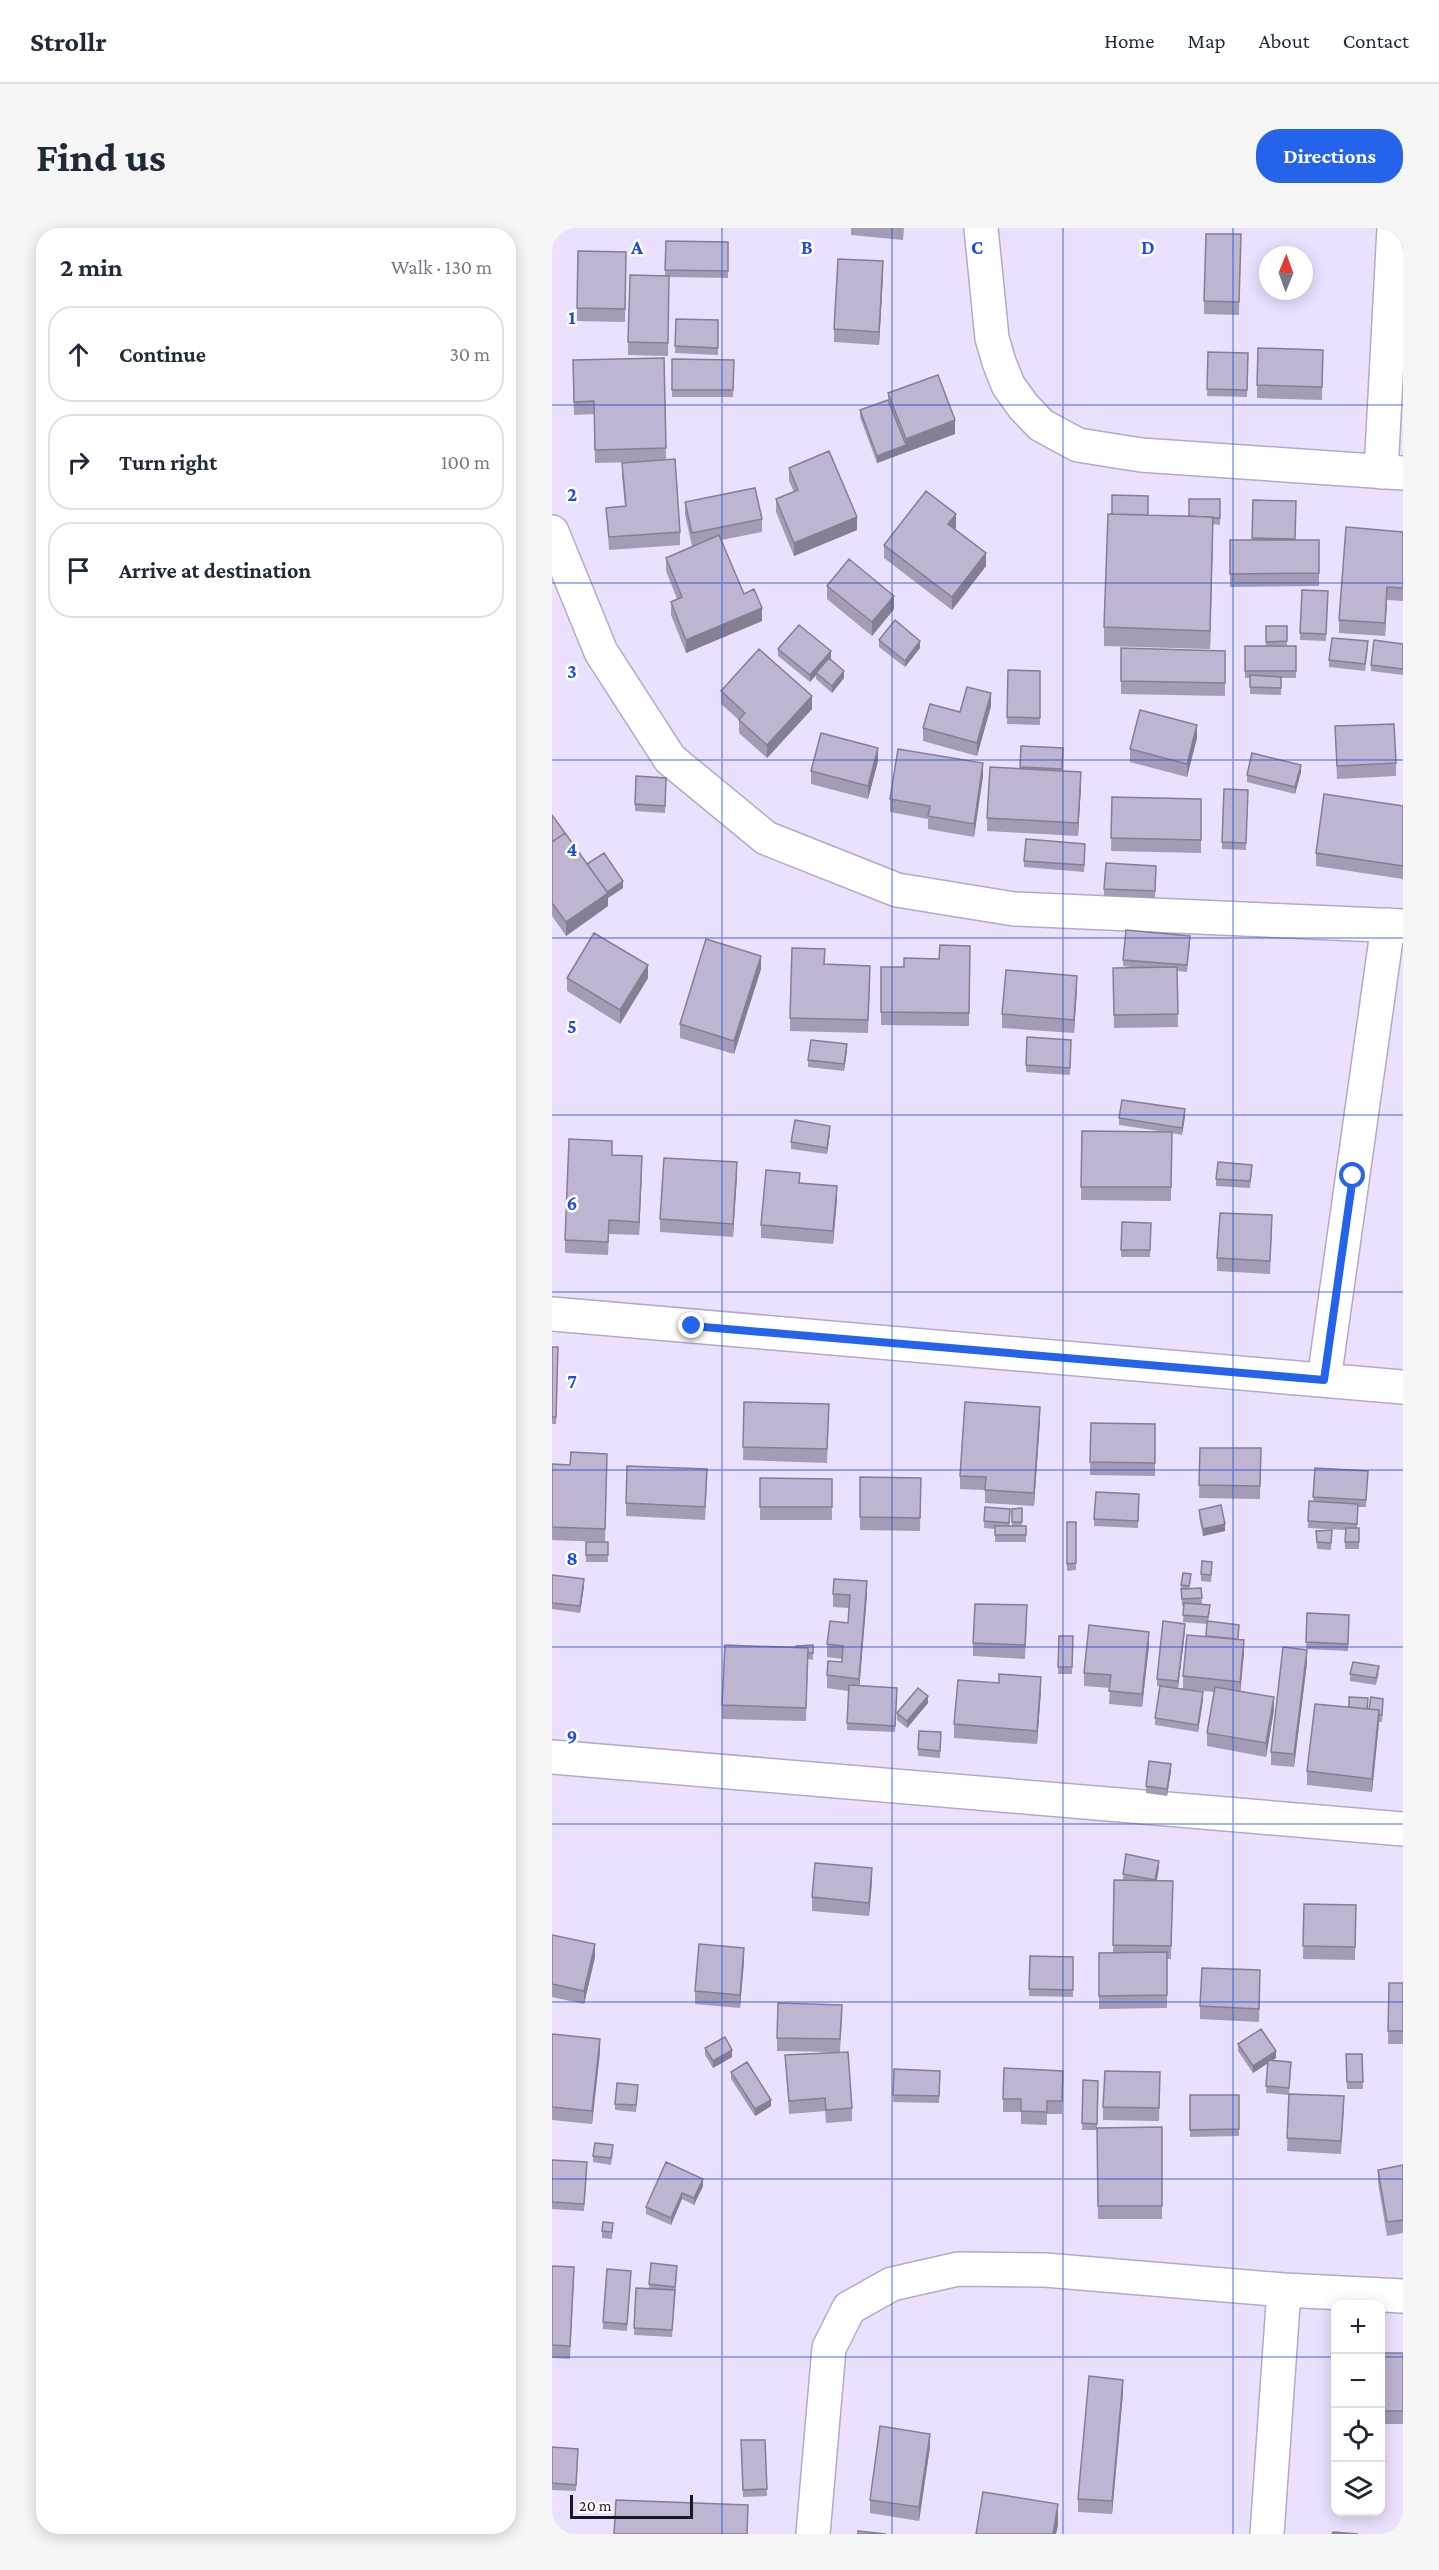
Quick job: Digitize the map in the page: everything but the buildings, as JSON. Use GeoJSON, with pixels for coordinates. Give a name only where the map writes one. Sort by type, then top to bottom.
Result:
{"type":"FeatureCollection","features":[{"type":"Feature","properties":{"kind":"street"},"geometry":{"type":"LineString","coordinates":[[981,228],[992,338],[999,362],[1008,385],[1041,425],[1078,445],[1141,454],[1392,472],[1394,228]]}},
{"type":"Feature","properties":{"kind":"street"},"geometry":{"type":"LineString","coordinates":[[552,532],[601,652],[670,759],[766,838],[897,890],[1014,909],[1396,926],[1324,1380]]}},
{"type":"Feature","properties":{"kind":"street"},"geometry":{"type":"LineString","coordinates":[[552,1314],[1403,1387]]}},
{"type":"Feature","properties":{"kind":"street"},"geometry":{"type":"LineString","coordinates":[[552,1757],[1403,1829]]}},
{"type":"Feature","properties":{"kind":"street"},"geometry":{"type":"LineString","coordinates":[[813,2534],[829,2348],[849,2308],[892,2284],[958,2269],[1045,2270],[1403,2296]]}},
{"type":"Feature","properties":{"kind":"street"},"geometry":{"type":"LineString","coordinates":[[1267,2534],[1284,2289]]}},
{"type":"Feature","properties":{"kind":"route"},"geometry":{"type":"LineString","coordinates":[[692,1326],[1324,1380],[1353,1176]]}}]}
